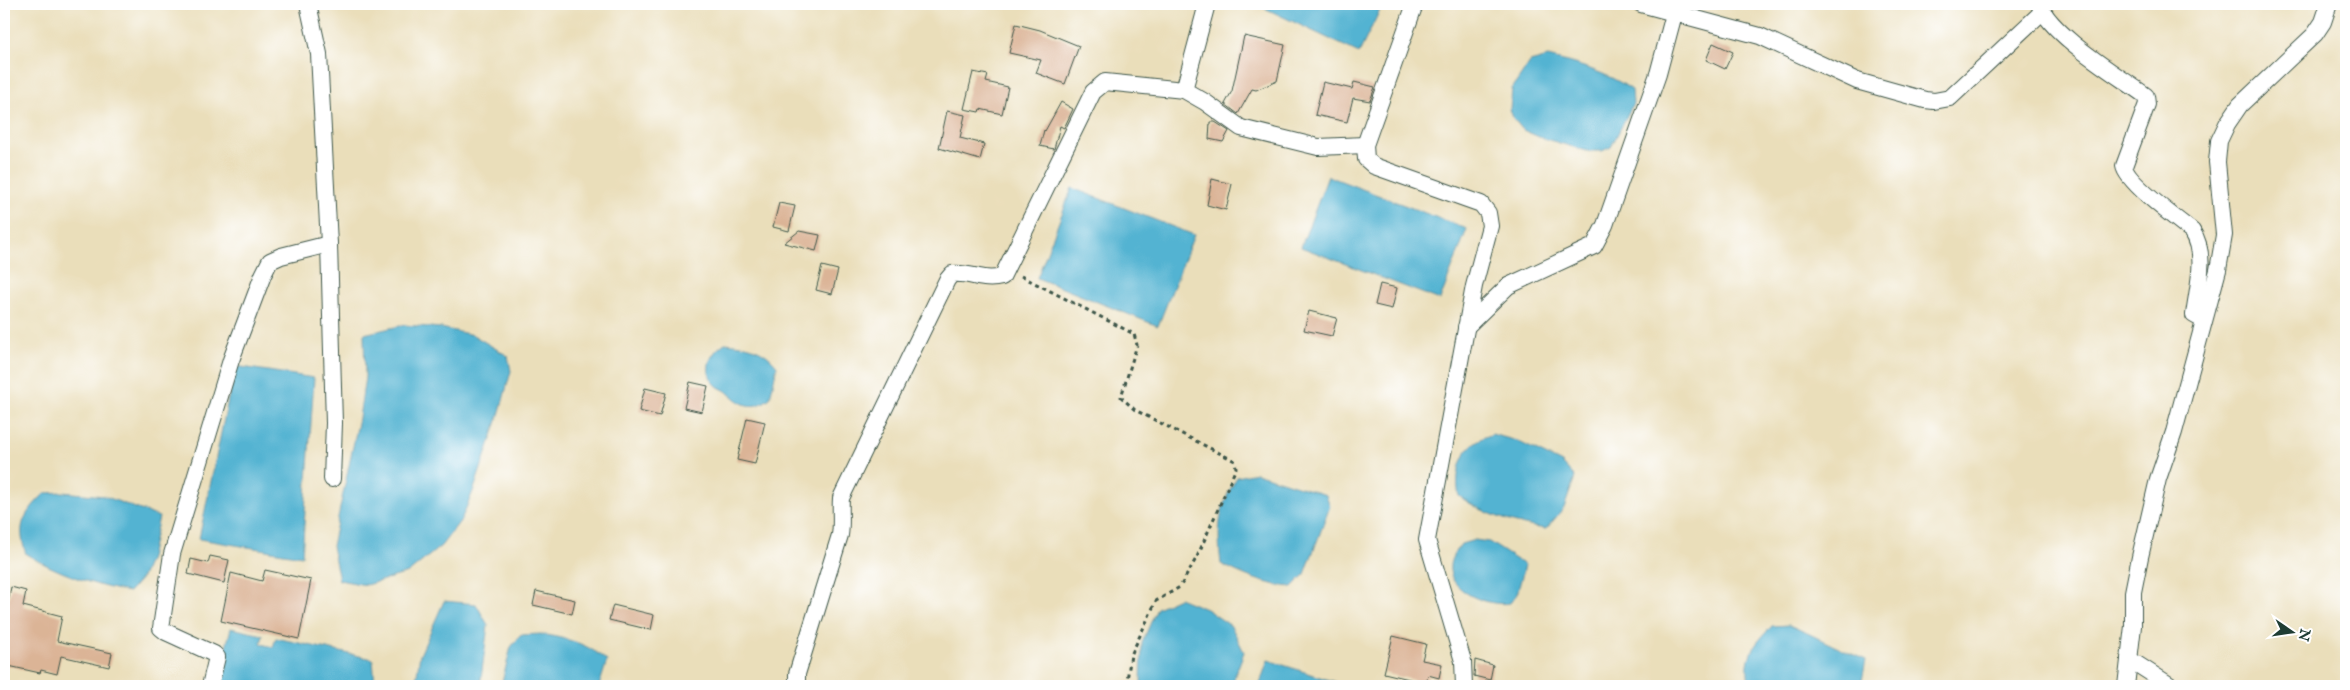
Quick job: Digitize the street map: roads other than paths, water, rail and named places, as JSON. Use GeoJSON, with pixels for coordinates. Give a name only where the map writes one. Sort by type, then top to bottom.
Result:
{"type":"FeatureCollection","features":[{"type":"Feature","properties":{"kind":"street"},"geometry":{"type":"LineString","coordinates":[[308,4],[319,54],[329,244],[334,423],[332,478]]}},
{"type":"Feature","properties":{"kind":"street"},"geometry":{"type":"LineString","coordinates":[[1184,90],[1207,4]]}},
{"type":"Feature","properties":{"kind":"street"},"geometry":{"type":"LineString","coordinates":[[1415,4],[1365,144],[1366,159],[1374,166],[1481,204],[1488,213],[1490,226],[1474,286],[1427,540],[1464,661],[1464,686]]}},
{"type":"Feature","properties":{"kind":"street"},"geometry":{"type":"LineString","coordinates":[[1641,4],[1760,36],[1857,81],[1934,101],[1950,98],[2040,8],[2057,31],[2146,96],[2147,104],[2124,166],[2125,171],[2141,190],[2192,231],[2196,238],[2200,258],[2194,314],[2203,320]]}},
{"type":"Feature","properties":{"kind":"street"},"geometry":{"type":"LineString","coordinates":[[2126,686],[2133,592],[2140,558],[2158,479],[2174,432],[2218,270],[2224,235],[2218,170],[2219,140],[2240,105],[2315,34],[2323,22],[2329,4]]}},
{"type":"Feature","properties":{"kind":"street"},"geometry":{"type":"LineString","coordinates":[[1466,327],[1508,286],[1594,246],[1605,226],[1658,74],[1674,14]]}},
{"type":"Feature","properties":{"kind":"street"},"geometry":{"type":"LineString","coordinates":[[797,686],[796,674],[840,535],[842,523],[841,498],[947,280],[952,274],[963,273],[990,280],[1002,277],[1093,92],[1105,82],[1184,90],[1205,102],[1241,128],[1318,147],[1365,144]]}},
{"type":"Feature","properties":{"kind":"street"},"geometry":{"type":"LineString","coordinates":[[210,686],[217,657],[161,628],[160,621],[172,554],[231,360],[270,261],[281,256],[329,244]]}},
{"type":"Feature","properties":{"kind":"street"},"geometry":{"type":"LineString","coordinates":[[2129,660],[2171,686]]}},
{"type":"Feature","properties":{"kind":"water"},"geometry":{"type":"Polygon","coordinates":[[[1256,4],[1383,4],[1359,53],[1256,4]]]}},
{"type":"Feature","properties":{"kind":"water"},"geometry":{"type":"Polygon","coordinates":[[[1548,57],[1603,74],[1632,90],[1633,104],[1611,147],[1602,151],[1587,151],[1539,137],[1523,130],[1513,118],[1510,109],[1512,89],[1530,62],[1548,57]]]}},
{"type":"Feature","properties":{"kind":"water"},"geometry":{"type":"Polygon","coordinates":[[[1328,176],[1467,229],[1440,300],[1301,247],[1328,176]]]}},
{"type":"Feature","properties":{"kind":"water"},"geometry":{"type":"Polygon","coordinates":[[[1072,188],[1194,235],[1158,326],[1037,278],[1072,188]]]}},
{"type":"Feature","properties":{"kind":"water"},"geometry":{"type":"Polygon","coordinates":[[[404,325],[441,328],[473,335],[508,356],[511,371],[499,415],[474,489],[461,520],[441,546],[408,573],[366,585],[339,580],[332,546],[359,418],[365,377],[364,334],[404,325]]]}},
{"type":"Feature","properties":{"kind":"water"},"geometry":{"type":"Polygon","coordinates":[[[725,343],[754,348],[766,355],[777,366],[770,398],[758,405],[747,405],[716,385],[709,373],[710,362],[712,356],[725,343]]]}},
{"type":"Feature","properties":{"kind":"water"},"geometry":{"type":"Polygon","coordinates":[[[235,366],[314,378],[302,556],[199,539],[235,366]]]}},
{"type":"Feature","properties":{"kind":"water"},"geometry":{"type":"Polygon","coordinates":[[[1492,434],[1517,441],[1562,463],[1575,477],[1564,508],[1546,529],[1500,518],[1459,496],[1458,475],[1464,455],[1475,442],[1492,434]]]}},
{"type":"Feature","properties":{"kind":"water"},"geometry":{"type":"Polygon","coordinates":[[[1256,473],[1326,495],[1330,506],[1305,574],[1292,587],[1256,579],[1221,564],[1219,529],[1226,499],[1237,477],[1256,473]]]}},
{"type":"Feature","properties":{"kind":"water"},"geometry":{"type":"Polygon","coordinates":[[[63,492],[104,496],[159,517],[150,558],[142,577],[129,592],[76,578],[26,554],[23,544],[22,527],[27,514],[45,493],[63,492]]]}},
{"type":"Feature","properties":{"kind":"water"},"geometry":{"type":"Polygon","coordinates":[[[1475,540],[1489,542],[1525,565],[1517,594],[1510,603],[1491,603],[1481,600],[1471,596],[1455,583],[1451,575],[1450,565],[1453,557],[1461,544],[1475,540]]]}},
{"type":"Feature","properties":{"kind":"water"},"geometry":{"type":"Polygon","coordinates":[[[1179,598],[1206,609],[1231,626],[1244,652],[1231,686],[1146,686],[1141,683],[1142,643],[1157,608],[1179,598]]]}},
{"type":"Feature","properties":{"kind":"water"},"geometry":{"type":"Polygon","coordinates":[[[444,601],[476,604],[488,625],[480,686],[415,686],[420,655],[444,601]]]}},
{"type":"Feature","properties":{"kind":"water"},"geometry":{"type":"Polygon","coordinates":[[[1789,625],[1866,660],[1861,686],[1750,686],[1748,667],[1751,653],[1755,646],[1772,626],[1789,625]]]}},
{"type":"Feature","properties":{"kind":"water"},"geometry":{"type":"Polygon","coordinates":[[[231,628],[263,635],[261,644],[273,647],[276,638],[373,659],[375,686],[216,686],[231,628]]]}},
{"type":"Feature","properties":{"kind":"water"},"geometry":{"type":"Polygon","coordinates":[[[541,634],[584,645],[607,661],[599,686],[501,686],[511,647],[521,635],[541,634]]]}},
{"type":"Feature","properties":{"kind":"water"},"geometry":{"type":"Polygon","coordinates":[[[1268,660],[1347,686],[1259,686],[1268,660]]]}}]}
